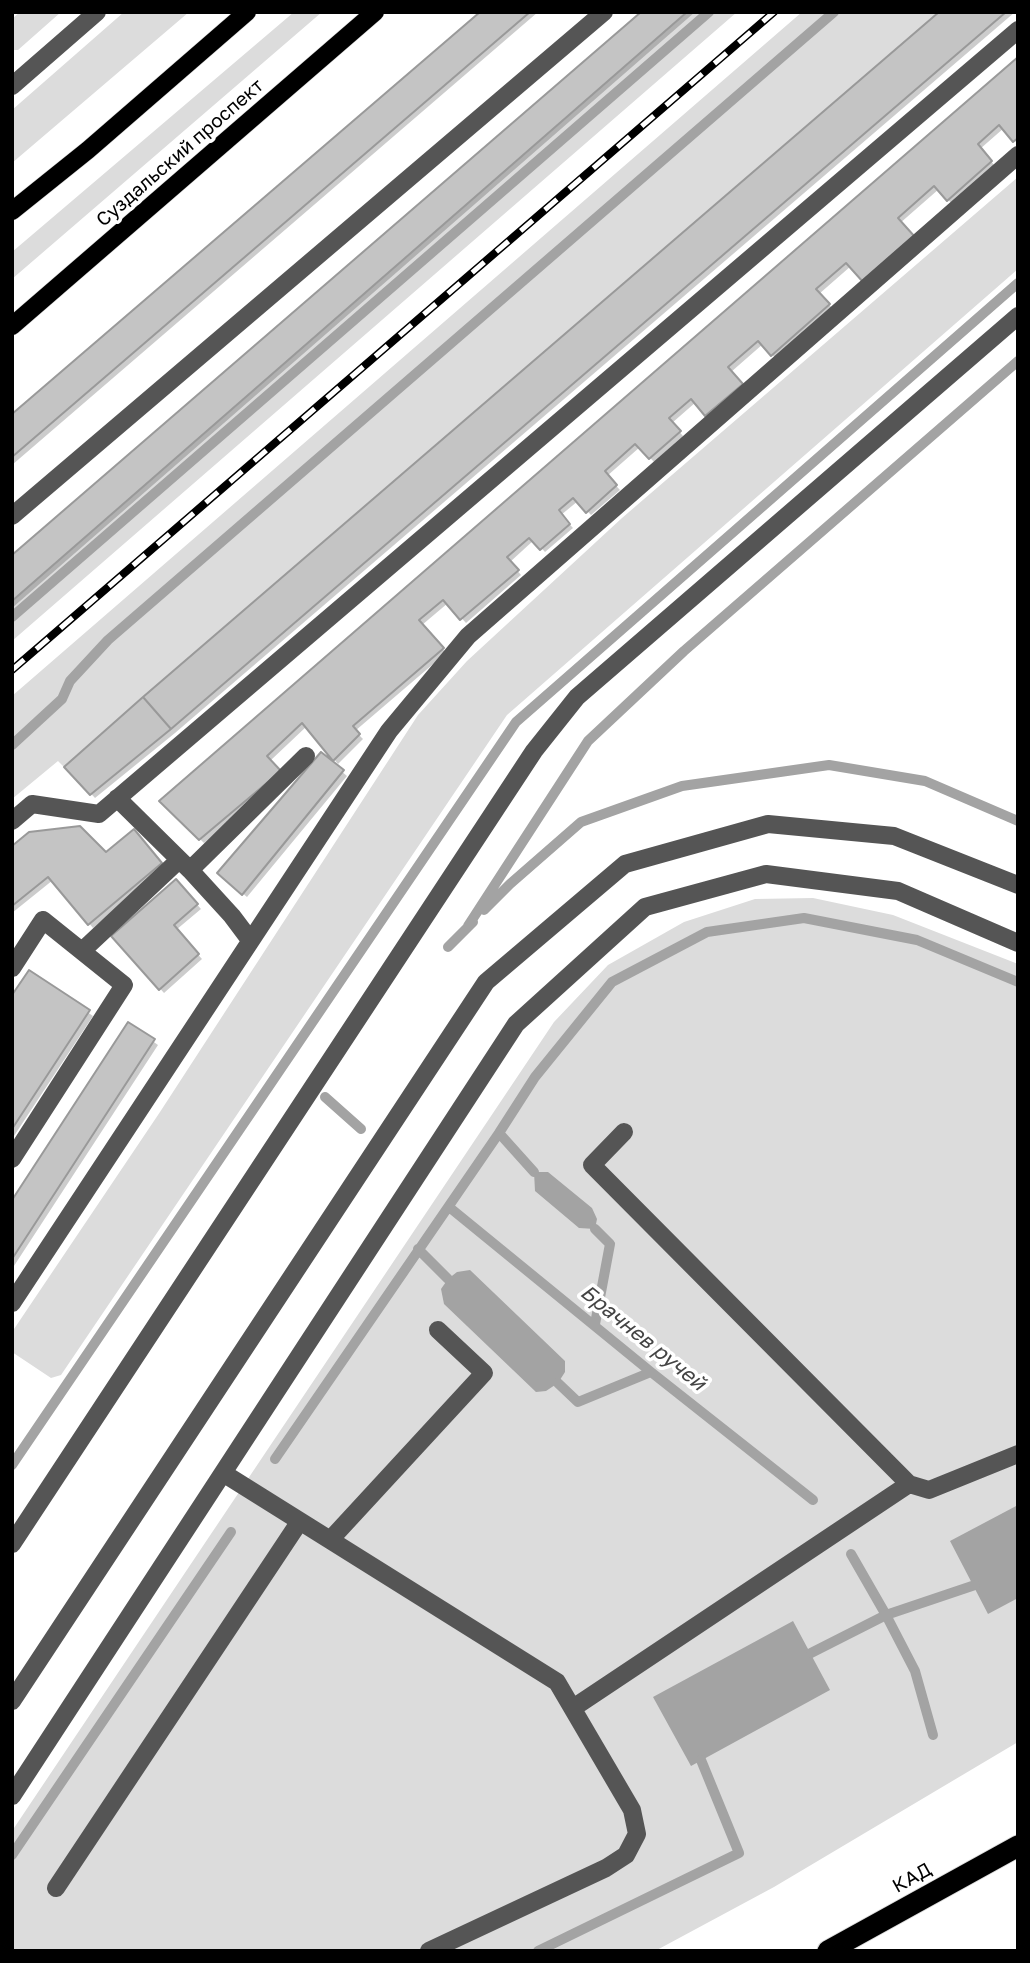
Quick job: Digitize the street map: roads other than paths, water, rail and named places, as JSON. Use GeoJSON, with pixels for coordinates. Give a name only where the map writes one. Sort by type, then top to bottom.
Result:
{"type":"FeatureCollection","features":[{"type":"Feature","properties":{"kind":"highway","name":"КАД"},"geometry":{"type":"LineString","coordinates":[[828,1951],[1018,1846]]}},
{"type":"Feature","properties":{"kind":"main road"},"geometry":{"type":"LineString","coordinates":[[12,211],[88,150],[247,12]]}},
{"type":"Feature","properties":{"kind":"main road","name":"Суздальский проспект"},"geometry":{"type":"LineString","coordinates":[[12,326],[375,12]]}},
{"type":"Feature","properties":{"kind":"street"},"geometry":{"type":"LineString","coordinates":[[12,86],[97,12]]}},
{"type":"Feature","properties":{"kind":"street"},"geometry":{"type":"LineString","coordinates":[[12,516],[604,12]]}},
{"type":"Feature","properties":{"kind":"street"},"geometry":{"type":"LineString","coordinates":[[12,821],[32,804],[99,814],[1018,30]]}},
{"type":"Feature","properties":{"kind":"street"},"geometry":{"type":"LineString","coordinates":[[12,1303],[389,731],[468,636],[1018,155]]}},
{"type":"Feature","properties":{"kind":"street"},"geometry":{"type":"LineString","coordinates":[[12,1544],[534,751],[577,696],[1018,316]]}},
{"type":"Feature","properties":{"kind":"street"},"geometry":{"type":"LineString","coordinates":[[82,951],[184,865],[306,756]]}},
{"type":"Feature","properties":{"kind":"street"},"geometry":{"type":"LineString","coordinates":[[117,798],[232,916],[250,940]]}},
{"type":"Feature","properties":{"kind":"street"},"geometry":{"type":"LineString","coordinates":[[12,1701],[486,982],[625,864],[768,824],[894,836],[1018,885]]}},
{"type":"Feature","properties":{"kind":"street"},"geometry":{"type":"LineString","coordinates":[[12,1796],[516,1024],[645,907],[766,874],[898,891],[1018,943]]}},
{"type":"Feature","properties":{"kind":"street"},"geometry":{"type":"LineString","coordinates":[[12,1160],[124,985],[43,920]]}},
{"type":"Feature","properties":{"kind":"street"},"geometry":{"type":"LineString","coordinates":[[12,941],[43,920]]}},
{"type":"Feature","properties":{"kind":"street"},"geometry":{"type":"LineString","coordinates":[[12,968],[43,920]]}},
{"type":"Feature","properties":{"kind":"street"},"geometry":{"type":"LineString","coordinates":[[624,1132],[592,1165],[909,1484],[929,1490],[1018,1454]]}},
{"type":"Feature","properties":{"kind":"street"},"geometry":{"type":"LineString","coordinates":[[330,1540],[484,1373],[438,1330]]}},
{"type":"Feature","properties":{"kind":"street"},"geometry":{"type":"LineString","coordinates":[[223,1473],[557,1682],[632,1810],[637,1834],[626,1855],[606,1868],[429,1951]]}},
{"type":"Feature","properties":{"kind":"street"},"geometry":{"type":"LineString","coordinates":[[573,1708],[909,1484]]}},
{"type":"Feature","properties":{"kind":"street"},"geometry":{"type":"LineString","coordinates":[[56,1888],[300,1521]]}},
{"type":"Feature","properties":{"kind":"waterway"},"geometry":{"type":"LineString","coordinates":[[12,617],[709,12]]}},
{"type":"Feature","properties":{"kind":"waterway"},"geometry":{"type":"LineString","coordinates":[[12,745],[62,699],[70,681],[108,640],[834,12]]}},
{"type":"Feature","properties":{"kind":"waterway"},"geometry":{"type":"LineString","coordinates":[[12,1465],[516,722],[1018,283]]}},
{"type":"Feature","properties":{"kind":"waterway"},"geometry":{"type":"LineString","coordinates":[[468,926],[588,741],[684,651],[1018,361]]}},
{"type":"Feature","properties":{"kind":"waterway"},"geometry":{"type":"LineString","coordinates":[[484,910],[581,822],[682,786],[829,765],[925,781],[1018,821]]}},
{"type":"Feature","properties":{"kind":"waterway"},"geometry":{"type":"LineString","coordinates":[[275,1459],[535,1077],[612,982],[707,932],[804,918],[917,940],[1018,982]]}},
{"type":"Feature","properties":{"kind":"waterway"},"geometry":{"type":"LineString","coordinates":[[448,947],[473,922]]}},
{"type":"Feature","properties":{"kind":"waterway","name":"Брачнев ручей"},"geometry":{"type":"LineString","coordinates":[[325,1097],[361,1129]]}},
{"type":"Feature","properties":{"kind":"waterway"},"geometry":{"type":"LineString","coordinates":[[499,1133],[534,1172]]}},
{"type":"Feature","properties":{"kind":"waterway","name":"Брачнев ручей"},"geometry":{"type":"LineString","coordinates":[[449,1207],[813,1500]]}},
{"type":"Feature","properties":{"kind":"waterway"},"geometry":{"type":"LineString","coordinates":[[595,1229],[610,1244],[595,1324]]}},
{"type":"Feature","properties":{"kind":"waterway"},"geometry":{"type":"LineString","coordinates":[[418,1249],[448,1279]]}},
{"type":"Feature","properties":{"kind":"waterway"},"geometry":{"type":"LineString","coordinates":[[558,1383],[578,1402],[651,1372]]}},
{"type":"Feature","properties":{"kind":"waterway"},"geometry":{"type":"LineString","coordinates":[[12,1855],[231,1532]]}},
{"type":"Feature","properties":{"kind":"waterway","name":"Брачнев ручей"},"geometry":{"type":"LineString","coordinates":[[851,1554],[915,1671],[933,1735]]}},
{"type":"Feature","properties":{"kind":"waterway"},"geometry":{"type":"LineString","coordinates":[[811,1653],[886,1615],[975,1585]]}},
{"type":"Feature","properties":{"kind":"waterway"},"geometry":{"type":"LineString","coordinates":[[538,1951],[739,1853],[701,1760]]}},
{"type":"Feature","properties":{"kind":"railway"},"geometry":{"type":"LineString","coordinates":[[12,670],[774,12]]}}]}
